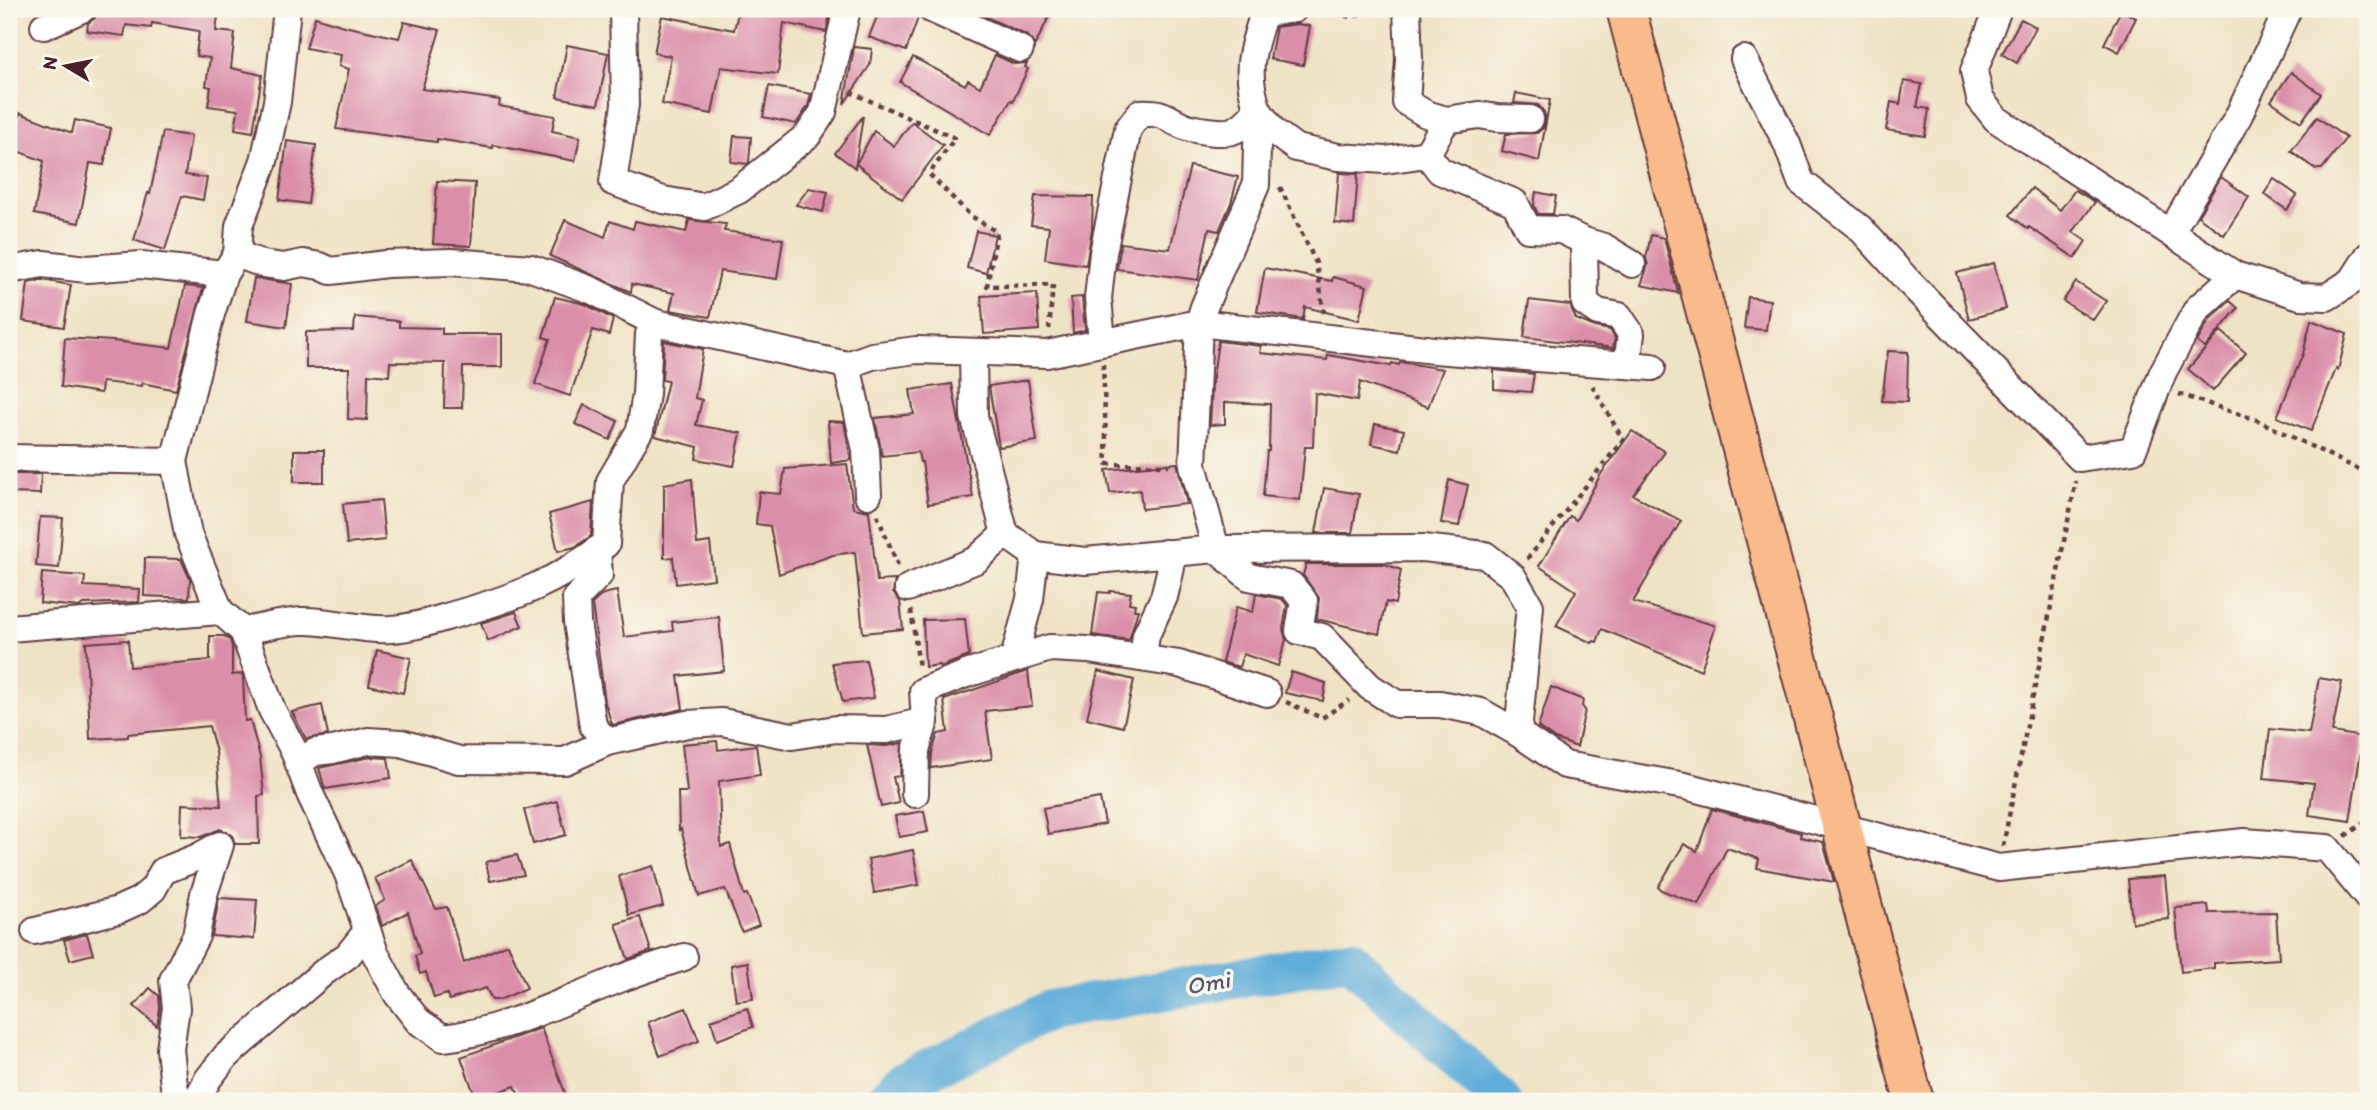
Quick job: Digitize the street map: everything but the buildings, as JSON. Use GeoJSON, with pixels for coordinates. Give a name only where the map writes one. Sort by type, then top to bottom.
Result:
{"type":"FeatureCollection","features":[{"type":"Feature","properties":{"kind":"highway"},"geometry":{"type":"LineString","coordinates":[[1626,9],[1914,1101]]}},
{"type":"Feature","properties":{"kind":"street"},"geometry":{"type":"LineString","coordinates":[[44,26],[82,9]]}},
{"type":"Feature","properties":{"kind":"street"},"geometry":{"type":"LineString","coordinates":[[287,9],[277,102],[264,161],[239,226],[231,264],[211,314],[174,461],[188,534],[220,611],[243,631],[272,710],[299,762],[310,794],[348,874],[375,953],[397,994],[418,1021],[443,1038],[463,1036],[542,1011],[623,977],[684,957]]}},
{"type":"Feature","properties":{"kind":"street"},"geometry":{"type":"LineString","coordinates":[[623,9],[625,105],[613,182],[663,200],[704,207],[738,190],[807,135],[823,112],[847,9]]}},
{"type":"Feature","properties":{"kind":"street"},"geometry":{"type":"LineString","coordinates":[[931,9],[1020,49]]}},
{"type":"Feature","properties":{"kind":"street"},"geometry":{"type":"LineString","coordinates":[[1294,9],[1264,13],[1249,64],[1251,92],[1258,110],[1273,131],[1296,148],[1338,157],[1385,160],[1427,154]]}},
{"type":"Feature","properties":{"kind":"street"},"geometry":{"type":"LineString","coordinates":[[1406,9],[1409,59],[1406,102],[1426,114],[1446,120],[1479,115],[1530,119]]}},
{"type":"Feature","properties":{"kind":"street"},"geometry":{"type":"LineString","coordinates":[[1998,9],[1974,71],[1980,99],[1996,119],[2235,275],[2300,296],[2327,297],[2352,281],[2368,256]]}},
{"type":"Feature","properties":{"kind":"street"},"geometry":{"type":"LineString","coordinates":[[2171,232],[2238,117],[2288,9]]}},
{"type":"Feature","properties":{"kind":"street"},"geometry":{"type":"LineString","coordinates":[[1744,59],[1787,144],[1801,182],[1860,228],[2080,458],[2133,450],[2157,387],[2197,309],[2235,275]]}},
{"type":"Feature","properties":{"kind":"street"},"geometry":{"type":"LineString","coordinates":[[1258,110],[1256,185],[1203,307],[1199,323],[1193,465],[1216,549],[1249,577],[1291,585],[1304,601],[1299,631],[1322,637],[1370,687],[1397,704],[1440,704],[1481,712],[1518,733],[1564,765],[1685,786],[1998,868],[2244,842],[2327,848],[2368,898]]}},
{"type":"Feature","properties":{"kind":"street"},"geometry":{"type":"LineString","coordinates":[[1102,342],[1098,298],[1103,253],[1129,129],[1140,113],[1156,112],[1182,125],[1201,130],[1230,132],[1243,125],[1258,110]]}},
{"type":"Feature","properties":{"kind":"street"},"geometry":{"type":"LineString","coordinates":[[1427,154],[1446,120]]}},
{"type":"Feature","properties":{"kind":"street"},"geometry":{"type":"LineString","coordinates":[[1427,154],[1440,171],[1515,203],[1528,229],[1561,230],[1604,247],[1632,264]]}},
{"type":"Feature","properties":{"kind":"street"},"geometry":{"type":"LineString","coordinates":[[9,270],[43,264],[87,269],[141,265],[231,264],[284,267],[303,263],[331,271],[386,264],[452,262],[531,268],[591,290],[656,323],[847,365],[872,356],[916,350],[1047,354],[1199,323],[1580,363],[1639,366],[1631,334],[1619,316],[1598,312],[1585,303],[1584,241]]}},
{"type":"Feature","properties":{"kind":"street"},"geometry":{"type":"LineString","coordinates":[[243,631],[300,621],[389,629],[417,626],[534,589],[568,571],[606,544],[610,481],[640,430],[646,394],[649,334],[656,323]]}},
{"type":"Feature","properties":{"kind":"street"},"geometry":{"type":"LineString","coordinates":[[973,352],[974,416],[1005,534],[1035,555],[1085,561],[1216,549],[1423,548],[1485,555],[1513,577],[1530,606],[1518,733]]}},
{"type":"Feature","properties":{"kind":"street"},"geometry":{"type":"LineString","coordinates":[[847,365],[866,450],[868,495]]}},
{"type":"Feature","properties":{"kind":"street"},"geometry":{"type":"LineString","coordinates":[[9,458],[174,461]]}},
{"type":"Feature","properties":{"kind":"street"},"geometry":{"type":"LineString","coordinates":[[908,588],[976,560],[1005,534]]}},
{"type":"Feature","properties":{"kind":"street"},"geometry":{"type":"LineString","coordinates":[[597,550],[599,575],[576,598],[576,610],[593,726],[607,743]]}},
{"type":"Feature","properties":{"kind":"street"},"geometry":{"type":"LineString","coordinates":[[1143,658],[1146,635],[1164,597],[1171,568],[1165,553]]}},
{"type":"Feature","properties":{"kind":"street"},"geometry":{"type":"LineString","coordinates":[[1014,658],[1030,599],[1035,555]]}},
{"type":"Feature","properties":{"kind":"street"},"geometry":{"type":"LineString","coordinates":[[9,628],[220,611]]}},
{"type":"Feature","properties":{"kind":"street"},"geometry":{"type":"LineString","coordinates":[[915,794],[916,750],[925,721],[923,691],[1014,658],[1050,648],[1088,650],[1189,667],[1266,693]]}},
{"type":"Feature","properties":{"kind":"street"},"geometry":{"type":"LineString","coordinates":[[299,762],[315,752],[368,741],[401,743],[459,760],[565,761],[607,743],[687,723],[722,722],[792,736],[836,729],[886,730],[925,721]]}},
{"type":"Feature","properties":{"kind":"street"},"geometry":{"type":"LineString","coordinates":[[35,931],[118,910],[141,900],[153,889],[163,871],[220,845],[204,894],[196,936],[173,980],[176,1008],[170,1049],[174,1087],[179,1101]]}},
{"type":"Feature","properties":{"kind":"street"},"geometry":{"type":"LineString","coordinates":[[197,1101],[208,1079],[226,1056],[324,972],[348,955],[367,930]]}},
{"type":"Feature","properties":{"kind":"path"},"geometry":{"type":"LineString","coordinates":[[1317,9],[1351,17],[1380,9]]}},
{"type":"Feature","properties":{"kind":"path"},"geometry":{"type":"LineString","coordinates":[[830,83],[955,138],[929,174],[971,216],[998,232],[987,286],[1053,285],[1047,354]]}},
{"type":"Feature","properties":{"kind":"path"},"geometry":{"type":"LineString","coordinates":[[1278,182],[1316,263],[1329,338]]}},
{"type":"Feature","properties":{"kind":"path"},"geometry":{"type":"LineString","coordinates":[[1102,342],[1107,464],[1193,465]]}},
{"type":"Feature","properties":{"kind":"path"},"geometry":{"type":"LineString","coordinates":[[1513,577],[1623,440],[1580,363]]}},
{"type":"Feature","properties":{"kind":"path"},"geometry":{"type":"LineString","coordinates":[[2157,387],[2257,421],[2368,474]]}},
{"type":"Feature","properties":{"kind":"path"},"geometry":{"type":"LineString","coordinates":[[1998,868],[2080,458]]}},
{"type":"Feature","properties":{"kind":"path"},"geometry":{"type":"LineString","coordinates":[[868,495],[908,588],[923,691]]}},
{"type":"Feature","properties":{"kind":"path"},"geometry":{"type":"LineString","coordinates":[[1266,693],[1322,718],[1370,687]]}},
{"type":"Feature","properties":{"kind":"waterway","name":"Omi"},"geometry":{"type":"LineString","coordinates":[[883,1101],[903,1082],[1050,1010],[1350,959],[1502,1101]]}}]}
